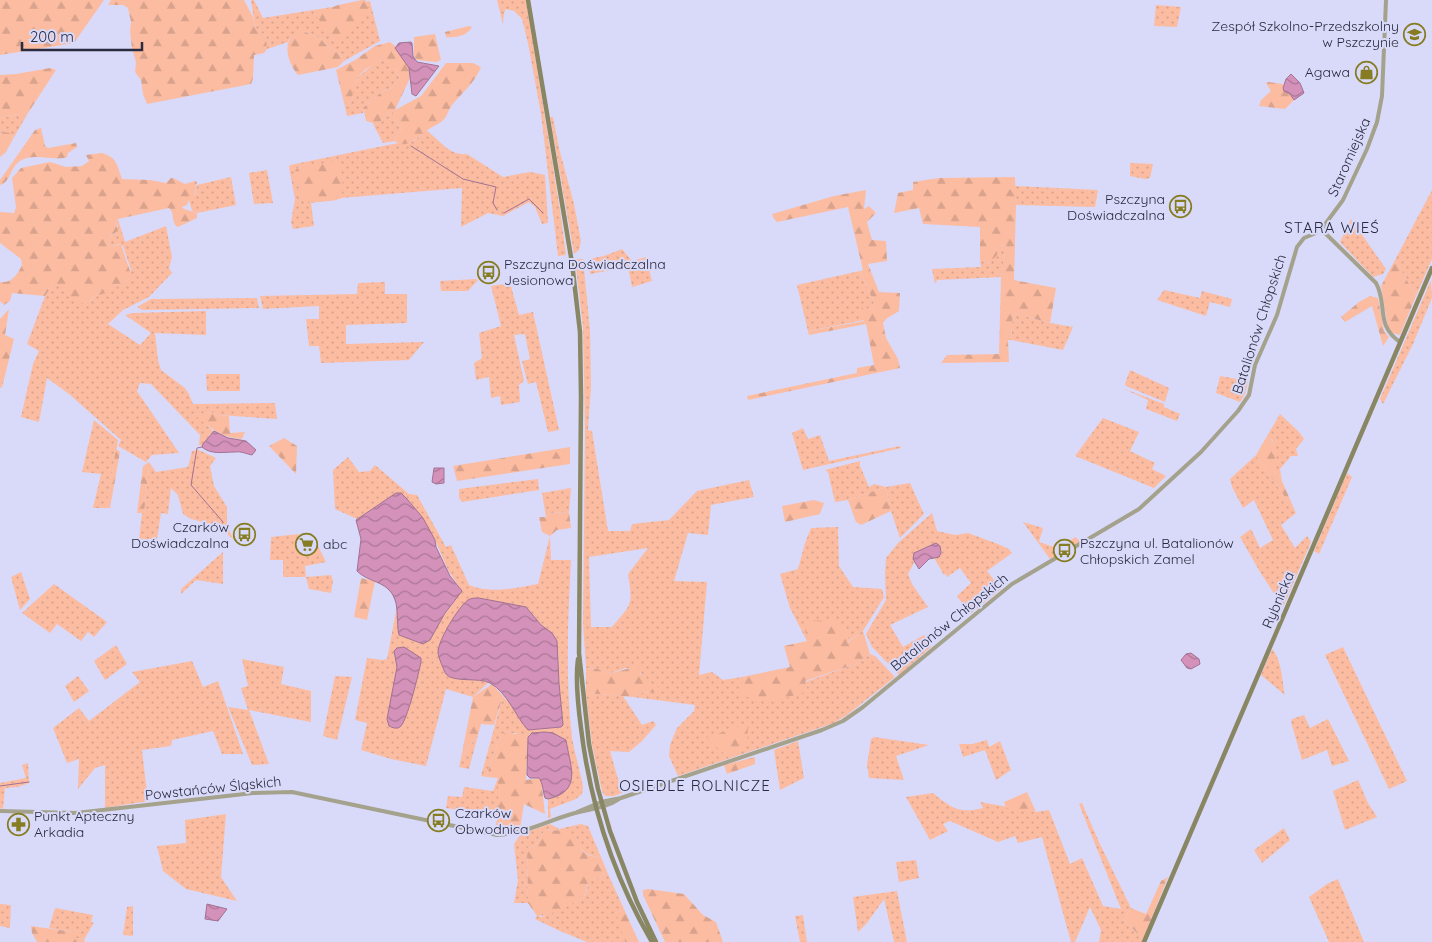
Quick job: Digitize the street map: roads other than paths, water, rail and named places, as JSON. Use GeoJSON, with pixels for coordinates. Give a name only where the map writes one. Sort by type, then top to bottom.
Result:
{"type":"FeatureCollection","features":[{"type":"Feature","properties":{"kind":"main road"},"geometry":{"type":"LineString","coordinates":[[528,0],[572,263],[580,332],[579,653],[577,676],[580,720],[585,756],[596,806],[611,853],[622,883],[652,942]]}},
{"type":"Feature","properties":{"kind":"main road","name":"Rybnicka"},"geometry":{"type":"LineString","coordinates":[[1144,942],[1432,268]]}},
{"type":"Feature","properties":{"kind":"main road"},"geometry":{"type":"LineString","coordinates":[[579,653],[589,744],[602,804],[628,881],[656,942]]}},
{"type":"Feature","properties":{"kind":"street","name":"Staromiejska"},"geometry":{"type":"LineString","coordinates":[[1323,227],[1343,200],[1367,149],[1377,122],[1382,96],[1386,0]]}},
{"type":"Feature","properties":{"kind":"street"},"geometry":{"type":"LineString","coordinates":[[1325,233],[1320,236],[1316,233],[1317,228],[1323,227],[1325,233],[1376,283],[1380,292],[1386,328],[1391,336],[1400,342]]}},
{"type":"Feature","properties":{"kind":"street","name":"Batalionów Chłopskich"},"geometry":{"type":"LineString","coordinates":[[514,833],[822,730],[843,721],[864,707],[1012,584],[1139,509],[1201,452],[1245,403],[1251,388],[1255,365],[1277,315],[1297,247],[1304,238],[1316,233]]}},
{"type":"Feature","properties":{"kind":"street","name":"Powstańców Śląskich"},"geometry":{"type":"LineString","coordinates":[[0,811],[76,813],[259,793],[292,792],[489,834],[514,833]]}},
{"type":"Feature","properties":{"kind":"water"},"geometry":{"type":"Polygon","coordinates":[[[411,42],[413,56],[417,62],[439,66],[416,96],[412,94],[409,68],[395,48],[399,43],[411,42]]]}},
{"type":"Feature","properties":{"kind":"water"},"geometry":{"type":"Polygon","coordinates":[[[1291,74],[1300,83],[1304,93],[1294,100],[1283,88],[1286,79],[1291,74]]]}},
{"type":"Feature","properties":{"kind":"water"},"geometry":{"type":"Polygon","coordinates":[[[214,431],[228,438],[246,441],[256,450],[252,455],[239,452],[222,453],[206,450],[202,447],[203,444],[214,431]]]}},
{"type":"Feature","properties":{"kind":"water"},"geometry":{"type":"Polygon","coordinates":[[[434,468],[444,468],[444,483],[436,484],[432,482],[434,468]]]}},
{"type":"Feature","properties":{"kind":"water"},"geometry":{"type":"Polygon","coordinates":[[[396,493],[401,493],[423,518],[435,540],[436,547],[450,576],[462,591],[445,613],[430,640],[423,644],[399,635],[397,607],[393,596],[384,586],[357,571],[361,539],[356,520],[396,493]]]}},
{"type":"Feature","properties":{"kind":"water"},"geometry":{"type":"Polygon","coordinates":[[[936,543],[940,546],[941,553],[939,557],[929,559],[919,569],[913,559],[914,553],[936,543]]]}},
{"type":"Feature","properties":{"kind":"water"},"geometry":{"type":"Polygon","coordinates":[[[479,598],[526,607],[541,625],[552,633],[557,641],[563,725],[561,727],[528,730],[507,699],[496,687],[485,681],[454,678],[446,674],[438,653],[441,641],[459,609],[468,600],[479,598]]]}},
{"type":"Feature","properties":{"kind":"water"},"geometry":{"type":"Polygon","coordinates":[[[404,647],[421,658],[421,662],[406,716],[400,727],[394,728],[389,726],[387,719],[397,667],[394,651],[397,648],[404,647]]]}},
{"type":"Feature","properties":{"kind":"water"},"geometry":{"type":"Polygon","coordinates":[[[1191,653],[1199,659],[1200,664],[1191,669],[1187,668],[1181,660],[1186,654],[1191,653]]]}},
{"type":"Feature","properties":{"kind":"water"},"geometry":{"type":"Polygon","coordinates":[[[532,733],[553,733],[566,740],[572,776],[566,790],[548,799],[545,798],[539,778],[530,778],[527,775],[528,737],[532,733]]]}},
{"type":"Feature","properties":{"kind":"water"},"geometry":{"type":"Polygon","coordinates":[[[207,904],[227,909],[218,921],[205,919],[207,904]]]}},
{"type":"Feature","properties":{"kind":"waterway"},"geometry":{"type":"LineString","coordinates":[[411,146],[463,179],[496,187],[493,203],[497,210]]}},
{"type":"Feature","properties":{"kind":"waterway"},"geometry":{"type":"LineString","coordinates":[[504,213],[529,199],[543,213]]}},
{"type":"Feature","properties":{"kind":"waterway"},"geometry":{"type":"LineString","coordinates":[[202,447],[197,448],[191,485],[223,522]]}},
{"type":"Feature","properties":{"kind":"waterway"},"geometry":{"type":"LineString","coordinates":[[0,786],[29,782]]}},
{"type":"Feature","properties":{"kind":"place","name":"Zespół Szkolno-Przedszkolny w Pszczynie"},"geometry":{"type":"Point","coordinates":[1415,34]}},
{"type":"Feature","properties":{"kind":"place","name":"Agawa"},"geometry":{"type":"Point","coordinates":[1366,72]}},
{"type":"Feature","properties":{"kind":"place","name":"Pszczyna Doświadczalna"},"geometry":{"type":"Point","coordinates":[1181,207]}},
{"type":"Feature","properties":{"kind":"place","name":"Pszczyna Doświadczalna Jesionowa"},"geometry":{"type":"Point","coordinates":[488,272]}},
{"type":"Feature","properties":{"kind":"place","name":"Czarków Doświadczalna"},"geometry":{"type":"Point","coordinates":[245,535]}},
{"type":"Feature","properties":{"kind":"place","name":"abc"},"geometry":{"type":"Point","coordinates":[307,544]}},
{"type":"Feature","properties":{"kind":"place","name":"Pszczyna ul. Batalionów Chłopskich Zamel"},"geometry":{"type":"Point","coordinates":[1064,551]}},
{"type":"Feature","properties":{"kind":"place","name":"Czarków Obwodnica"},"geometry":{"type":"Point","coordinates":[439,821]}},
{"type":"Feature","properties":{"kind":"place","name":"Punkt Apteczny Arkadia"},"geometry":{"type":"Point","coordinates":[18,824]}},
{"type":"Feature","properties":{"kind":"district","name":"STARA WIEŚ"},"geometry":{"type":"Point","coordinates":[1332,227]}},
{"type":"Feature","properties":{"kind":"district","name":"OSIEDLE ROLNICZE"},"geometry":{"type":"Point","coordinates":[695,785]}}]}
